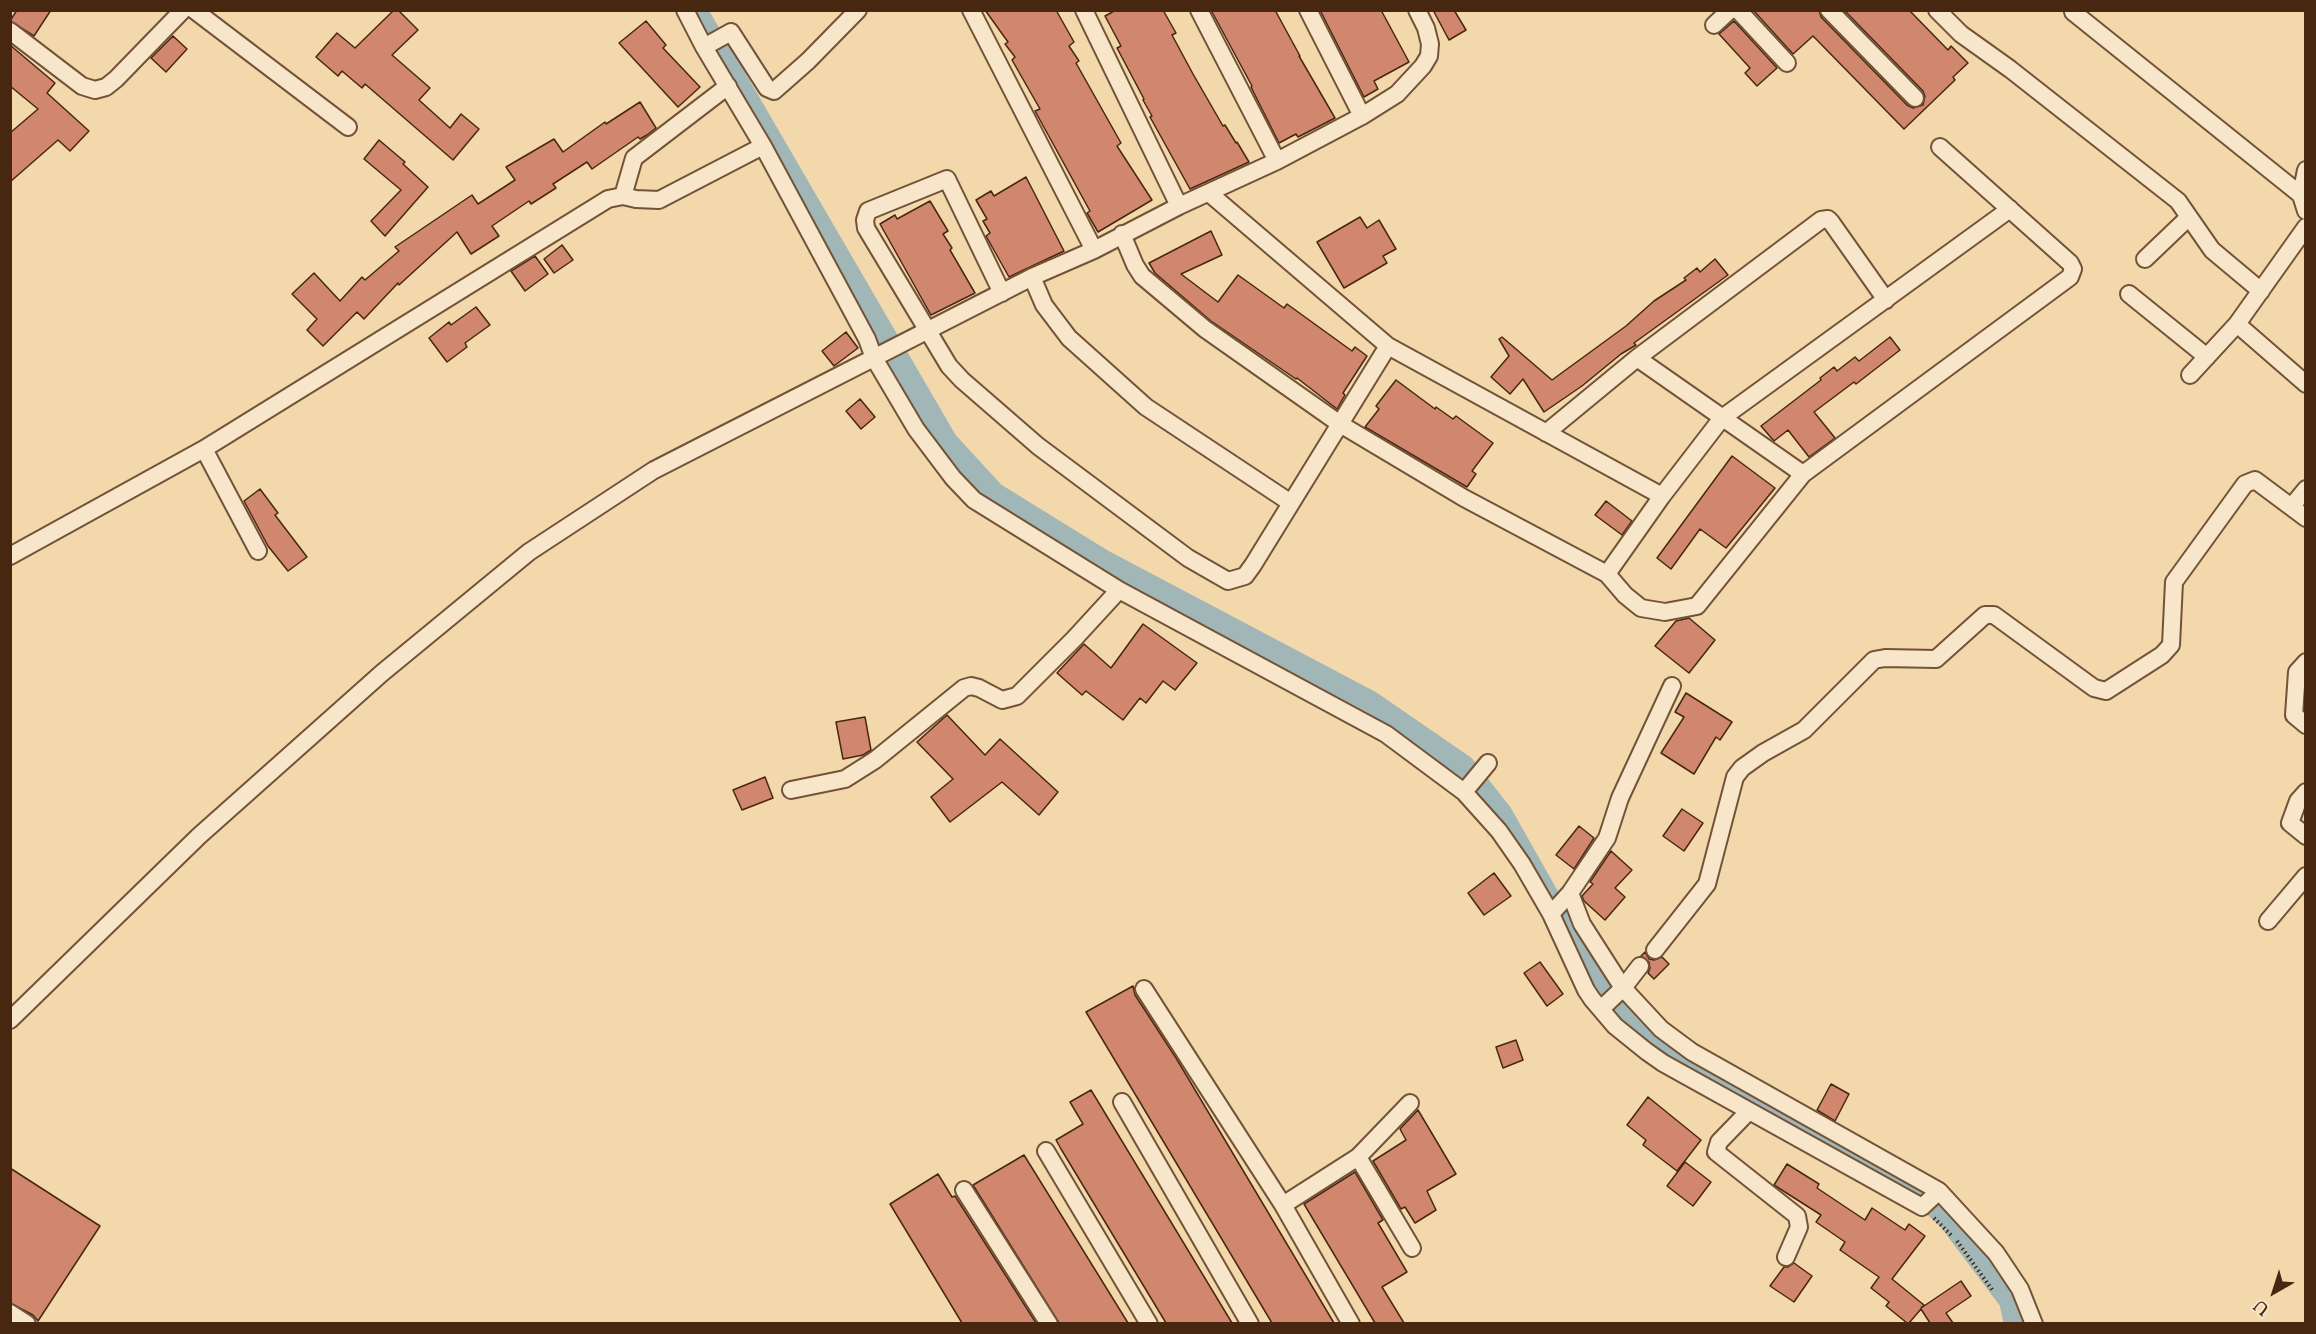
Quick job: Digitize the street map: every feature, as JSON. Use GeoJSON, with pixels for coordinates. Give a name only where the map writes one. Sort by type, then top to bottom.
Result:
{"type":"FeatureCollection","features":[{"type":"Feature","properties":{"kind":"street"},"geometry":{"type":"LineString","coordinates":[[10,31],[82,86],[95,90],[106,87],[116,79],[183,10]]}},
{"type":"Feature","properties":{"kind":"street"},"geometry":{"type":"LineString","coordinates":[[194,10],[348,127]]}},
{"type":"Feature","properties":{"kind":"street"},"geometry":{"type":"LineString","coordinates":[[686,10],[763,146],[867,339],[880,355],[916,429],[953,478],[974,501],[1119,590],[1386,734],[1466,790],[1522,864],[1581,924],[1612,998],[1615,1026],[1664,1064],[1749,1111],[1930,1200]]}},
{"type":"Feature","properties":{"kind":"street"},"geometry":{"type":"LineString","coordinates":[[707,45],[731,32],[736,36],[767,88],[774,91],[808,61],[858,10]]}},
{"type":"Feature","properties":{"kind":"street"},"geometry":{"type":"LineString","coordinates":[[971,10],[1094,250]]}},
{"type":"Feature","properties":{"kind":"street"},"geometry":{"type":"LineString","coordinates":[[1084,10],[1179,206]]}},
{"type":"Feature","properties":{"kind":"street"},"geometry":{"type":"LineString","coordinates":[[1199,10],[1277,161]]}},
{"type":"Feature","properties":{"kind":"street"},"geometry":{"type":"LineString","coordinates":[[1308,10],[1362,116]]}},
{"type":"Feature","properties":{"kind":"street"},"geometry":{"type":"LineString","coordinates":[[10,1020],[199,836],[382,673],[529,552],[654,470],[1032,277],[1094,250],[1179,206],[1277,161],[1362,116],[1396,94],[1423,66],[1429,56],[1430,44],[1426,28],[1417,10]]}},
{"type":"Feature","properties":{"kind":"street"},"geometry":{"type":"LineString","coordinates":[[1714,25],[1730,10]]}},
{"type":"Feature","properties":{"kind":"street"},"geometry":{"type":"LineString","coordinates":[[1738,10],[1787,63]]}},
{"type":"Feature","properties":{"kind":"street"},"geometry":{"type":"LineString","coordinates":[[1829,10],[1915,98]]}},
{"type":"Feature","properties":{"kind":"street"},"geometry":{"type":"LineString","coordinates":[[1937,10],[1961,34],[2010,69],[2178,201],[2211,250],[2261,291]]}},
{"type":"Feature","properties":{"kind":"street"},"geometry":{"type":"LineString","coordinates":[[2073,12],[2301,195]]}},
{"type":"Feature","properties":{"kind":"street"},"geometry":{"type":"LineString","coordinates":[[623,196],[634,158],[728,86]]}},
{"type":"Feature","properties":{"kind":"street"},"geometry":{"type":"LineString","coordinates":[[10,556],[204,449],[608,199],[623,196],[659,200],[763,146]]}},
{"type":"Feature","properties":{"kind":"street"},"geometry":{"type":"LineString","coordinates":[[1122,234],[1135,265],[1149,284],[1204,329],[1340,424],[1464,498],[1607,574],[1625,595],[1641,608],[1665,612],[1697,606],[1803,474],[2070,277],[2073,269],[2070,263],[1940,147]]}},
{"type":"Feature","properties":{"kind":"street"},"geometry":{"type":"LineString","coordinates":[[2306,170],[2301,195],[2306,211]]}},
{"type":"Feature","properties":{"kind":"street"},"geometry":{"type":"LineString","coordinates":[[1002,293],[947,179],[868,211],[865,220],[866,228],[923,333],[949,366],[976,394],[1038,446],[1188,558],[1221,578],[1234,580],[1245,576],[1388,346]]}},
{"type":"Feature","properties":{"kind":"street"},"geometry":{"type":"LineString","coordinates":[[1209,193],[1388,346],[1662,496]]}},
{"type":"Feature","properties":{"kind":"street"},"geometry":{"type":"LineString","coordinates":[[1607,574],[1662,496],[1722,418],[2010,209]]}},
{"type":"Feature","properties":{"kind":"street"},"geometry":{"type":"LineString","coordinates":[[2145,259],[2189,217]]}},
{"type":"Feature","properties":{"kind":"street"},"geometry":{"type":"LineString","coordinates":[[1546,433],[1637,358],[1814,224],[1824,219],[1831,222],[1886,300]]}},
{"type":"Feature","properties":{"kind":"street"},"geometry":{"type":"LineString","coordinates":[[2190,375],[2237,324],[2306,227]]}},
{"type":"Feature","properties":{"kind":"street"},"geometry":{"type":"LineString","coordinates":[[1032,277],[1044,305],[1069,338],[1146,407],[1291,503]]}},
{"type":"Feature","properties":{"kind":"street"},"geometry":{"type":"LineString","coordinates":[[2129,294],[2207,357]]}},
{"type":"Feature","properties":{"kind":"street"},"geometry":{"type":"LineString","coordinates":[[2237,324],[2306,384]]}},
{"type":"Feature","properties":{"kind":"street"},"geometry":{"type":"LineString","coordinates":[[1637,358],[1803,474]]}},
{"type":"Feature","properties":{"kind":"street"},"geometry":{"type":"LineString","coordinates":[[204,449],[258,551]]}},
{"type":"Feature","properties":{"kind":"street"},"geometry":{"type":"LineString","coordinates":[[1655,950],[1707,884],[1735,777],[1742,768],[1763,753],[1804,730],[1874,660],[1885,658],[1936,659],[1985,615],[1994,615],[2094,688],[2106,691],[2162,655],[2171,645],[2174,582],[2245,484],[2255,480],[2306,518]]}},
{"type":"Feature","properties":{"kind":"street"},"geometry":{"type":"LineString","coordinates":[[2292,506],[2306,489]]}},
{"type":"Feature","properties":{"kind":"street"},"geometry":{"type":"LineString","coordinates":[[791,790],[845,779],[875,760],[964,688],[979,688],[1002,700],[1017,696],[1119,590]]}},
{"type":"Feature","properties":{"kind":"street"},"geometry":{"type":"LineString","coordinates":[[2306,662],[2297,672],[2294,715],[2306,725]]}},
{"type":"Feature","properties":{"kind":"street"},"geometry":{"type":"LineString","coordinates":[[1560,904],[1607,838],[1620,798],[1672,686]]}},
{"type":"Feature","properties":{"kind":"street"},"geometry":{"type":"LineString","coordinates":[[1466,790],[1484,768]]}},
{"type":"Feature","properties":{"kind":"street"},"geometry":{"type":"LineString","coordinates":[[2306,792],[2298,801],[2290,823],[2306,836]]}},
{"type":"Feature","properties":{"kind":"street"},"geometry":{"type":"LineString","coordinates":[[2268,921],[2306,876]]}},
{"type":"Feature","properties":{"kind":"street"},"geometry":{"type":"LineString","coordinates":[[1560,904],[1586,990],[1612,998],[1692,1052],[1930,1200],[1996,1252],[2020,1289],[2034,1323]]}},
{"type":"Feature","properties":{"kind":"street"},"geometry":{"type":"LineString","coordinates":[[1612,998],[1640,966]]}},
{"type":"Feature","properties":{"kind":"street"},"geometry":{"type":"LineString","coordinates":[[1144,989],[1283,1205],[1351,1323]]}},
{"type":"Feature","properties":{"kind":"street"},"geometry":{"type":"LineString","coordinates":[[1122,1102],[1250,1323]]}},
{"type":"Feature","properties":{"kind":"street"},"geometry":{"type":"LineString","coordinates":[[1283,1205],[1358,1157],[1410,1102]]}},
{"type":"Feature","properties":{"kind":"street"},"geometry":{"type":"LineString","coordinates":[[1749,1111],[1719,1142],[1716,1152],[1797,1216],[1799,1227],[1786,1257]]}},
{"type":"Feature","properties":{"kind":"street"},"geometry":{"type":"LineString","coordinates":[[1046,1151],[1149,1323]]}},
{"type":"Feature","properties":{"kind":"street"},"geometry":{"type":"LineString","coordinates":[[1358,1157],[1412,1248]]}},
{"type":"Feature","properties":{"kind":"street"},"geometry":{"type":"LineString","coordinates":[[964,1190],[1048,1323]]}},
{"type":"Feature","properties":{"kind":"street"},"geometry":{"type":"LineString","coordinates":[[10,1313],[27,1323]]}},
{"type":"Feature","properties":{"kind":"path"},"geometry":{"type":"LineString","coordinates":[[1930,1200],[1993,1291]]}},
{"type":"Feature","properties":{"kind":"building"},"geometry":{"type":"Polygon","coordinates":[[[17,10],[51,10],[34,36],[10,21],[17,10]]]}},
{"type":"Feature","properties":{"kind":"building"},"geometry":{"type":"Polygon","coordinates":[[[394,10],[398,10],[418,30],[392,55],[430,88],[419,100],[450,128],[461,114],[479,129],[453,160],[365,84],[362,88],[342,71],[338,76],[316,57],[337,33],[355,48],[394,10]]]}},
{"type":"Feature","properties":{"kind":"building"},"geometry":{"type":"Polygon","coordinates":[[[985,10],[1056,10],[1074,42],[1069,46],[1079,61],[1076,63],[1121,143],[1117,146],[1152,200],[1098,232],[1087,213],[1090,211],[1035,111],[1040,109],[1012,60],[1015,57],[1005,44],[1008,42],[985,10]]]}},
{"type":"Feature","properties":{"kind":"building"},"geometry":{"type":"Polygon","coordinates":[[[1116,10],[1163,10],[1176,33],[1172,35],[1193,74],[1223,126],[1225,125],[1249,162],[1190,189],[1150,117],[1152,116],[1144,99],[1117,48],[1121,46],[1105,16],[1116,10]]]}},
{"type":"Feature","properties":{"kind":"building"},"geometry":{"type":"Polygon","coordinates":[[[1211,10],[1275,10],[1335,118],[1298,137],[1296,134],[1279,143],[1252,86],[1211,10]]]}},
{"type":"Feature","properties":{"kind":"building"},"geometry":{"type":"Polygon","coordinates":[[[1320,10],[1381,10],[1409,62],[1374,81],[1378,89],[1364,97],[1320,10]]]}},
{"type":"Feature","properties":{"kind":"building"},"geometry":{"type":"Polygon","coordinates":[[[1433,10],[1454,10],[1466,30],[1449,40],[1433,10]]]}},
{"type":"Feature","properties":{"kind":"building"},"geometry":{"type":"Polygon","coordinates":[[[1753,10],[1819,10],[1821,17],[1907,105],[1913,108],[1923,105],[1925,96],[1923,91],[1844,10],[1909,10],[1948,50],[1951,46],[1968,63],[1953,77],[1955,80],[1904,129],[1813,36],[1793,54],[1753,10]]]}},
{"type":"Feature","properties":{"kind":"building"},"geometry":{"type":"Polygon","coordinates":[[[646,21],[666,45],[663,48],[700,87],[678,107],[619,43],[646,21]]]}},
{"type":"Feature","properties":{"kind":"building"},"geometry":{"type":"Polygon","coordinates":[[[1734,21],[1777,68],[1757,86],[1745,73],[1750,68],[1719,34],[1734,21]]]}},
{"type":"Feature","properties":{"kind":"building"},"geometry":{"type":"Polygon","coordinates":[[[173,36],[187,49],[166,72],[151,58],[173,36]]]}},
{"type":"Feature","properties":{"kind":"building"},"geometry":{"type":"Polygon","coordinates":[[[10,45],[55,83],[47,93],[89,131],[70,151],[58,140],[10,182],[10,133],[38,109],[10,86],[10,45]]]}},
{"type":"Feature","properties":{"kind":"building"},"geometry":{"type":"Polygon","coordinates":[[[640,102],[656,128],[647,135],[640,139],[638,137],[592,169],[587,162],[553,184],[556,188],[531,204],[529,201],[492,226],[499,236],[471,254],[457,232],[399,285],[398,283],[364,319],[357,312],[323,346],[307,330],[317,319],[292,294],[314,273],[340,301],[362,277],[365,280],[399,251],[395,247],[472,195],[478,204],[515,180],[506,167],[554,139],[563,152],[605,122],[606,124],[640,102]]]}},
{"type":"Feature","properties":{"kind":"building"},"geometry":{"type":"Polygon","coordinates":[[[379,140],[405,162],[403,164],[428,187],[385,236],[371,221],[401,190],[364,159],[379,140]]]}},
{"type":"Feature","properties":{"kind":"building"},"geometry":{"type":"Polygon","coordinates":[[[1026,177],[1064,251],[1009,277],[986,236],[990,233],[983,221],[987,219],[976,200],[991,191],[994,196],[1026,177]]]}},
{"type":"Feature","properties":{"kind":"building"},"geometry":{"type":"Polygon","coordinates":[[[930,201],[948,231],[943,234],[952,248],[950,250],[975,293],[931,315],[880,224],[895,215],[897,219],[930,201]]]}},
{"type":"Feature","properties":{"kind":"building"},"geometry":{"type":"Polygon","coordinates":[[[1360,217],[1367,228],[1379,220],[1396,249],[1383,256],[1387,263],[1344,288],[1317,242],[1360,217]]]}},
{"type":"Feature","properties":{"kind":"building"},"geometry":{"type":"Polygon","coordinates":[[[1211,231],[1222,255],[1181,274],[1218,302],[1238,275],[1284,308],[1287,304],[1352,351],[1355,347],[1367,356],[1343,393],[1345,395],[1337,409],[1297,378],[1211,321],[1155,273],[1149,263],[1211,231]]]}},
{"type":"Feature","properties":{"kind":"building"},"geometry":{"type":"Polygon","coordinates":[[[562,245],[573,260],[554,273],[544,259],[562,245]]]}},
{"type":"Feature","properties":{"kind":"building"},"geometry":{"type":"Polygon","coordinates":[[[535,256],[548,274],[525,291],[511,271],[535,256]]]}},
{"type":"Feature","properties":{"kind":"building"},"geometry":{"type":"Polygon","coordinates":[[[1715,259],[1728,275],[1634,343],[1636,345],[1621,354],[1582,386],[1544,412],[1523,379],[1510,394],[1491,377],[1509,356],[1499,339],[1502,337],[1552,380],[1626,326],[1654,301],[1686,280],[1684,278],[1697,268],[1700,272],[1715,259]]]}},
{"type":"Feature","properties":{"kind":"building"},"geometry":{"type":"Polygon","coordinates":[[[476,307],[490,325],[465,343],[467,347],[447,362],[429,338],[449,322],[451,325],[476,307]]]}},
{"type":"Feature","properties":{"kind":"building"},"geometry":{"type":"Polygon","coordinates":[[[846,332],[858,348],[834,366],[822,351],[846,332]]]}},
{"type":"Feature","properties":{"kind":"building"},"geometry":{"type":"Polygon","coordinates":[[[1890,337],[1900,350],[1856,384],[1854,382],[1814,412],[1835,438],[1809,457],[1788,430],[1774,441],[1761,426],[1821,380],[1820,378],[1834,367],[1837,371],[1855,357],[1859,361],[1890,337]]]}},
{"type":"Feature","properties":{"kind":"building"},"geometry":{"type":"Polygon","coordinates":[[[1396,380],[1435,409],[1436,407],[1453,419],[1456,416],[1493,443],[1472,471],[1476,474],[1467,487],[1365,427],[1379,409],[1376,406],[1396,380]]]}},
{"type":"Feature","properties":{"kind":"building"},"geometry":{"type":"Polygon","coordinates":[[[860,399],[875,417],[861,429],[846,411],[860,399]]]}},
{"type":"Feature","properties":{"kind":"building"},"geometry":{"type":"Polygon","coordinates":[[[1732,456],[1775,488],[1726,548],[1700,529],[1671,569],[1657,558],[1732,456]]]}},
{"type":"Feature","properties":{"kind":"building"},"geometry":{"type":"Polygon","coordinates":[[[260,489],[278,513],[275,515],[307,557],[288,571],[268,546],[244,501],[260,489]]]}},
{"type":"Feature","properties":{"kind":"building"},"geometry":{"type":"Polygon","coordinates":[[[1606,501],[1632,521],[1622,535],[1595,515],[1606,501]]]}},
{"type":"Feature","properties":{"kind":"building"},"geometry":{"type":"Polygon","coordinates":[[[1689,618],[1715,640],[1689,673],[1655,646],[1676,621],[1689,618]]]}},
{"type":"Feature","properties":{"kind":"building"},"geometry":{"type":"Polygon","coordinates":[[[1143,624],[1197,663],[1175,690],[1163,681],[1146,703],[1140,698],[1123,720],[1086,691],[1082,695],[1057,673],[1084,644],[1111,668],[1143,624]]]}},
{"type":"Feature","properties":{"kind":"building"},"geometry":{"type":"Polygon","coordinates":[[[1686,693],[1732,722],[1720,740],[1716,737],[1694,774],[1661,753],[1684,717],[1675,712],[1686,693]]]}},
{"type":"Feature","properties":{"kind":"building"},"geometry":{"type":"Polygon","coordinates":[[[947,715],[985,755],[1000,739],[1058,792],[1039,815],[1002,782],[950,822],[931,797],[953,779],[917,742],[947,715]]]}},
{"type":"Feature","properties":{"kind":"building"},"geometry":{"type":"Polygon","coordinates":[[[865,717],[871,750],[863,755],[843,759],[836,722],[865,717]]]}},
{"type":"Feature","properties":{"kind":"building"},"geometry":{"type":"Polygon","coordinates":[[[765,777],[773,798],[742,810],[733,790],[765,777]]]}},
{"type":"Feature","properties":{"kind":"building"},"geometry":{"type":"Polygon","coordinates":[[[1682,809],[1703,823],[1684,851],[1663,836],[1682,809]]]}},
{"type":"Feature","properties":{"kind":"building"},"geometry":{"type":"Polygon","coordinates":[[[1579,826],[1594,838],[1574,869],[1556,855],[1579,826]]]}},
{"type":"Feature","properties":{"kind":"building"},"geometry":{"type":"Polygon","coordinates":[[[1611,851],[1632,870],[1615,888],[1625,897],[1605,920],[1584,901],[1582,896],[1593,884],[1590,882],[1611,851]]]}},
{"type":"Feature","properties":{"kind":"building"},"geometry":{"type":"Polygon","coordinates":[[[1494,873],[1511,896],[1484,915],[1468,893],[1494,873]]]}},
{"type":"Feature","properties":{"kind":"building"},"geometry":{"type":"Polygon","coordinates":[[[1645,952],[1649,959],[1662,957],[1669,964],[1654,979],[1648,973],[1649,962],[1641,956],[1645,952]]]}},
{"type":"Feature","properties":{"kind":"building"},"geometry":{"type":"Polygon","coordinates":[[[1540,962],[1563,994],[1547,1006],[1524,973],[1540,962]]]}},
{"type":"Feature","properties":{"kind":"building"},"geometry":{"type":"Polygon","coordinates":[[[1133,986],[1135,995],[1176,1058],[1334,1323],[1272,1323],[1086,1012],[1133,986]]]}},
{"type":"Feature","properties":{"kind":"building"},"geometry":{"type":"Polygon","coordinates":[[[1516,1040],[1523,1060],[1503,1068],[1496,1047],[1516,1040]]]}},
{"type":"Feature","properties":{"kind":"building"},"geometry":{"type":"Polygon","coordinates":[[[1831,1084],[1849,1094],[1835,1121],[1817,1110],[1831,1084]]]}},
{"type":"Feature","properties":{"kind":"building"},"geometry":{"type":"Polygon","coordinates":[[[1091,1090],[1232,1323],[1166,1323],[1056,1140],[1083,1124],[1070,1102],[1091,1090]]]}},
{"type":"Feature","properties":{"kind":"building"},"geometry":{"type":"Polygon","coordinates":[[[1648,1097],[1701,1140],[1677,1171],[1643,1145],[1646,1140],[1627,1125],[1648,1097]]]}},
{"type":"Feature","properties":{"kind":"building"},"geometry":{"type":"Polygon","coordinates":[[[1418,1110],[1456,1174],[1427,1191],[1436,1210],[1415,1223],[1405,1207],[1401,1209],[1373,1161],[1406,1140],[1400,1129],[1418,1110]]]}},
{"type":"Feature","properties":{"kind":"building"},"geometry":{"type":"Polygon","coordinates":[[[1024,1155],[1128,1323],[1059,1323],[973,1185],[1024,1155]]]}},
{"type":"Feature","properties":{"kind":"building"},"geometry":{"type":"Polygon","coordinates":[[[1685,1162],[1711,1182],[1693,1206],[1667,1186],[1685,1162]]]}},
{"type":"Feature","properties":{"kind":"building"},"geometry":{"type":"Polygon","coordinates":[[[1787,1164],[1819,1184],[1817,1188],[1865,1220],[1872,1208],[1905,1230],[1909,1224],[1925,1236],[1892,1279],[1924,1305],[1921,1308],[1961,1281],[1971,1296],[1946,1313],[1953,1323],[1930,1323],[1921,1309],[1907,1323],[1886,1306],[1889,1302],[1871,1288],[1879,1277],[1840,1250],[1845,1242],[1816,1222],[1821,1215],[1774,1185],[1787,1164]]]}},
{"type":"Feature","properties":{"kind":"building"},"geometry":{"type":"Polygon","coordinates":[[[10,1168],[100,1226],[38,1321],[33,1315],[10,1303],[10,1168]]]}},
{"type":"Feature","properties":{"kind":"building"},"geometry":{"type":"Polygon","coordinates":[[[1355,1172],[1383,1220],[1378,1223],[1407,1272],[1382,1287],[1404,1323],[1375,1323],[1304,1204],[1355,1172]]]}},
{"type":"Feature","properties":{"kind":"building"},"geometry":{"type":"Polygon","coordinates":[[[938,1174],[952,1197],[955,1196],[1036,1323],[962,1323],[890,1204],[938,1174]]]}},
{"type":"Feature","properties":{"kind":"building"},"geometry":{"type":"Polygon","coordinates":[[[1794,1263],[1812,1276],[1794,1302],[1770,1286],[1784,1267],[1794,1263]]]}},
{"type":"Feature","properties":{"kind":"waterway"},"geometry":{"type":"LineString","coordinates":[[696,10],[947,442],[994,493],[1104,561],[1371,702],[1464,766],[1501,813],[1596,981],[1636,1031],[1758,1107],[1923,1195],[1949,1220],[2010,1301],[2015,1324]]}}]}
